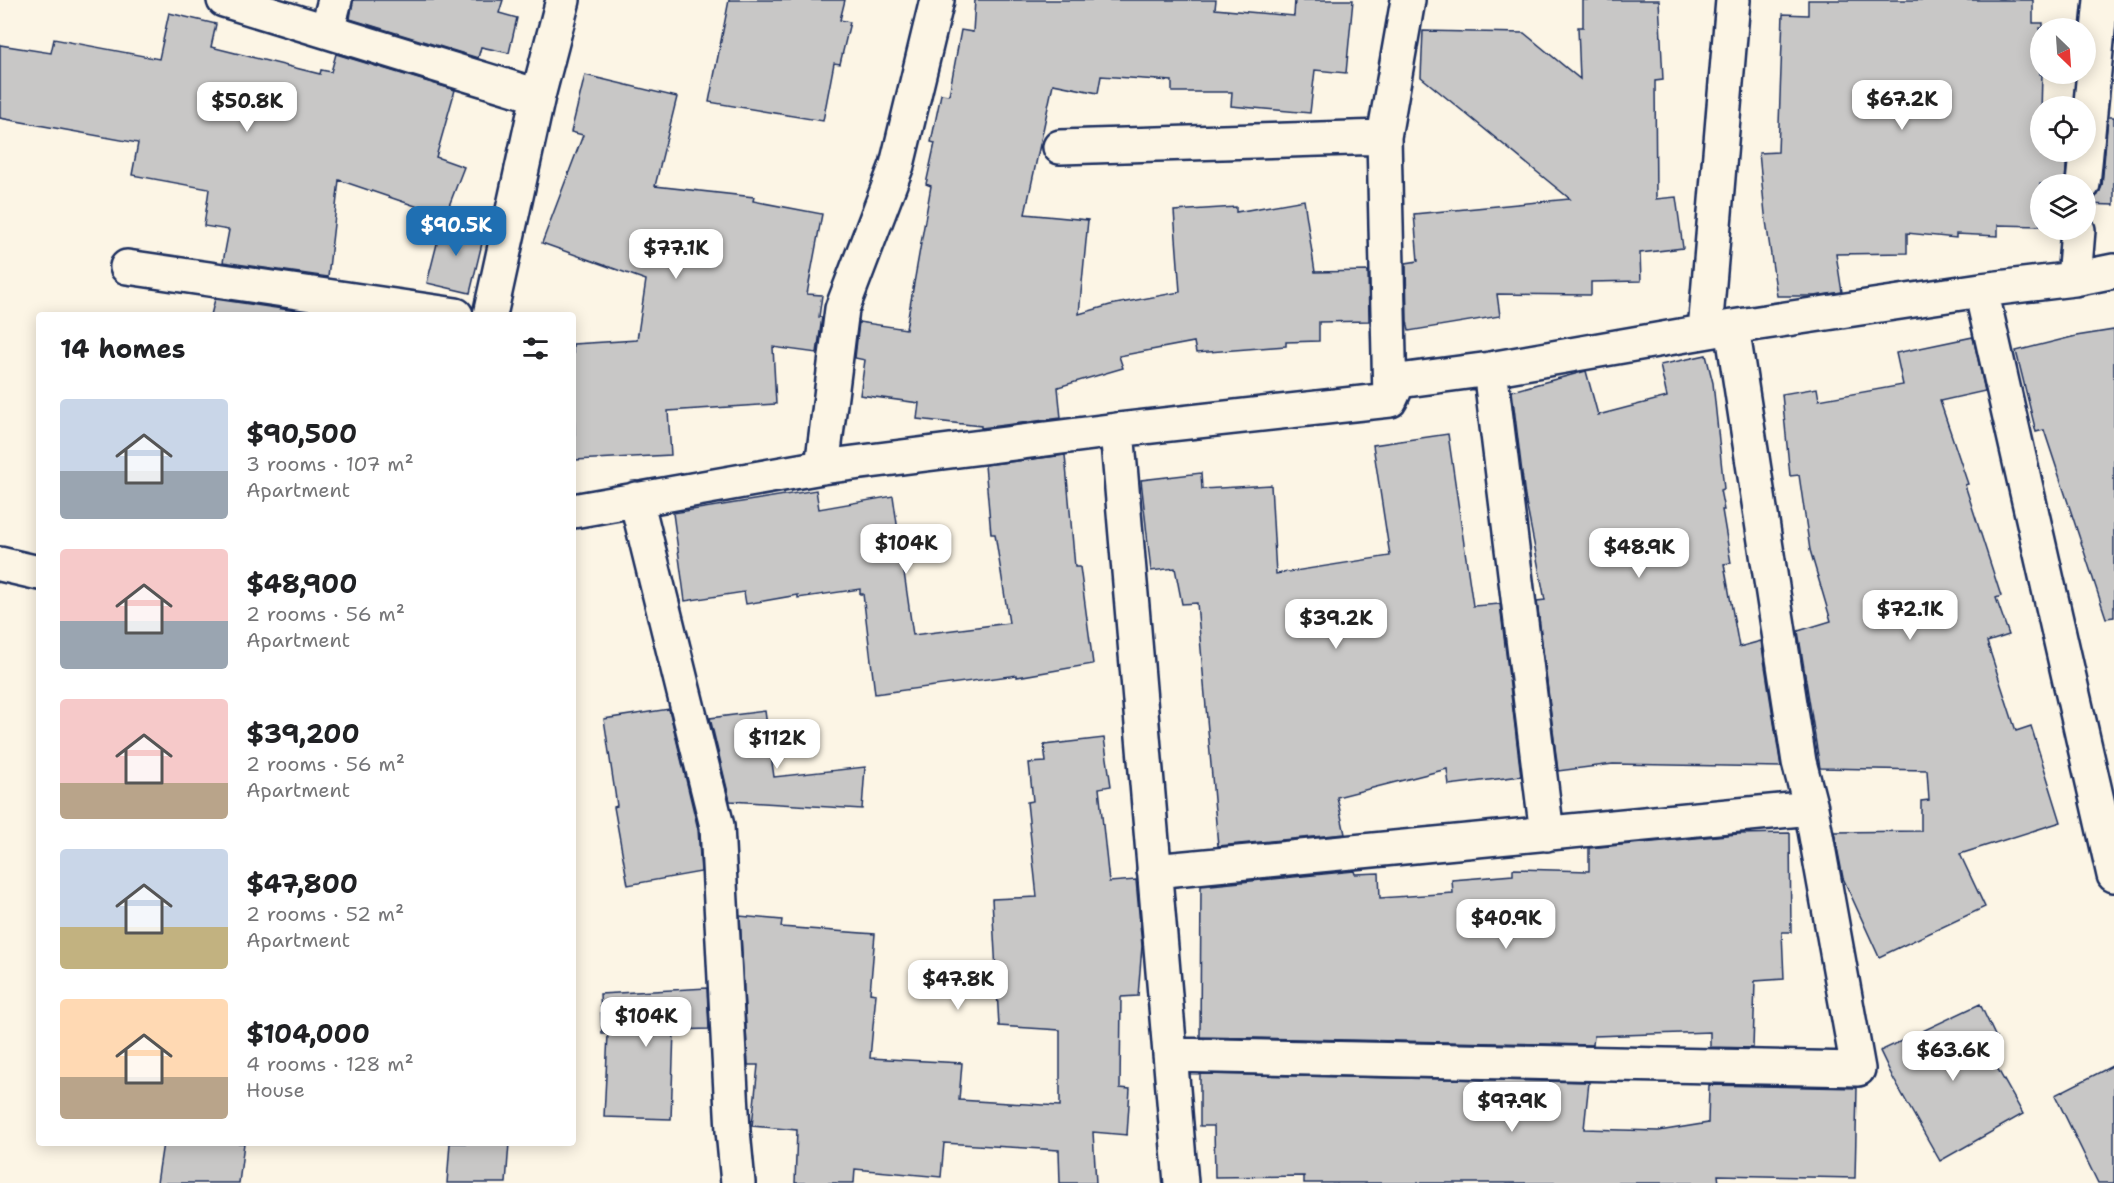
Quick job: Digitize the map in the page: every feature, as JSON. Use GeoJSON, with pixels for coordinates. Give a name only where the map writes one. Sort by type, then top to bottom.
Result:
{"type":"FeatureCollection","features":[{"type":"Feature","properties":{"kind":"street"},"geometry":{"type":"LineString","coordinates":[[224,0],[331,15],[538,96]]}},
{"type":"Feature","properties":{"kind":"street"},"geometry":{"type":"LineString","coordinates":[[491,312],[538,96],[562,0]]}},
{"type":"Feature","properties":{"kind":"street"},"geometry":{"type":"LineString","coordinates":[[822,467],[842,309],[897,165],[938,0]]}},
{"type":"Feature","properties":{"kind":"street"},"geometry":{"type":"LineString","coordinates":[[1390,400],[1383,137],[1408,0]]}},
{"type":"Feature","properties":{"kind":"street"},"geometry":{"type":"LineString","coordinates":[[1170,1055],[1858,1069],[1811,808],[1799,762],[1719,329],[1733,0]]}},
{"type":"Feature","properties":{"kind":"street"},"geometry":{"type":"LineString","coordinates":[[2084,174],[2101,0]]}},
{"type":"Feature","properties":{"kind":"street"},"geometry":{"type":"LineString","coordinates":[[1060,147],[1383,137]]}},
{"type":"Feature","properties":{"kind":"street"},"geometry":{"type":"LineString","coordinates":[[2074,279],[2077,240]]}},
{"type":"Feature","properties":{"kind":"street"},"geometry":{"type":"LineString","coordinates":[[127,267],[435,312]]}},
{"type":"Feature","properties":{"kind":"street"},"geometry":{"type":"LineString","coordinates":[[1390,400],[1399,381],[1490,369],[1719,329],[1981,290],[2074,279],[2114,271]]}},
{"type":"Feature","properties":{"kind":"street"},"geometry":{"type":"LineString","coordinates":[[1981,290],[2114,875]]}},
{"type":"Feature","properties":{"kind":"street"},"geometry":{"type":"LineString","coordinates":[[1490,369],[1547,834]]}},
{"type":"Feature","properties":{"kind":"street"},"geometry":{"type":"LineString","coordinates":[[576,510],[822,467],[1117,430],[1390,400]]}},
{"type":"Feature","properties":{"kind":"street"},"geometry":{"type":"LineString","coordinates":[[1117,430],[1181,1183]]}},
{"type":"Feature","properties":{"kind":"street"},"geometry":{"type":"LineString","coordinates":[[636,499],[717,826],[733,1131],[738,1183]]}},
{"type":"Feature","properties":{"kind":"street"},"geometry":{"type":"LineString","coordinates":[[0,564],[36,572]]}},
{"type":"Feature","properties":{"kind":"street"},"geometry":{"type":"LineString","coordinates":[[1154,871],[1811,808]]}},
{"type":"Feature","properties":{"kind":"building"},"geometry":{"type":"Polygon","coordinates":[[[353,0],[503,0],[499,13],[517,18],[509,53],[481,47],[478,58],[350,19],[353,0]]]}},
{"type":"Feature","properties":{"kind":"building"},"geometry":{"type":"Polygon","coordinates":[[[729,0],[845,0],[840,20],[850,22],[840,64],[834,63],[823,121],[709,102],[729,0]]]}},
{"type":"Feature","properties":{"kind":"building"},"geometry":{"type":"Polygon","coordinates":[[[975,0],[1216,0],[1215,9],[1294,16],[1295,0],[1353,0],[1346,73],[1315,70],[1310,113],[1231,106],[1232,92],[1172,92],[1172,81],[1101,76],[1098,93],[1053,84],[1025,214],[1088,220],[1079,314],[1110,305],[1180,292],[1174,211],[1236,207],[1236,212],[1304,200],[1315,272],[1368,271],[1369,321],[1319,322],[1319,341],[1286,342],[1286,346],[1196,353],[1194,342],[1119,356],[1123,368],[1058,387],[1061,418],[981,428],[981,426],[917,419],[919,403],[860,395],[865,360],[855,358],[859,322],[906,329],[931,186],[926,184],[935,143],[931,142],[941,94],[949,95],[961,30],[973,32],[975,0]]]}},
{"type":"Feature","properties":{"kind":"building"},"geometry":{"type":"Polygon","coordinates":[[[1583,0],[1659,0],[1663,80],[1655,81],[1656,199],[1676,197],[1683,248],[1640,253],[1641,281],[1591,282],[1591,295],[1497,294],[1500,316],[1409,331],[1406,263],[1418,261],[1414,214],[1570,199],[1421,77],[1423,31],[1524,33],[1580,79],[1578,27],[1583,27],[1583,0]]]}},
{"type":"Feature","properties":{"kind":"building"},"geometry":{"type":"Polygon","coordinates":[[[1808,0],[2033,0],[2033,18],[2030,18],[2030,84],[2042,84],[2041,96],[2030,96],[2030,162],[2066,162],[2066,174],[2030,174],[2030,226],[1998,225],[1998,236],[1956,234],[1956,238],[1907,233],[1907,253],[1836,254],[1842,292],[1815,296],[1777,296],[1759,153],[1778,152],[1783,14],[1808,15],[1808,0]]]}},
{"type":"Feature","properties":{"kind":"building"},"geometry":{"type":"Polygon","coordinates":[[[169,13],[216,24],[211,47],[320,74],[321,70],[331,72],[336,54],[455,90],[436,157],[464,167],[445,216],[339,180],[328,277],[223,262],[229,230],[204,226],[209,189],[132,175],[138,143],[0,118],[0,45],[51,53],[54,39],[159,59],[169,13]]]}},
{"type":"Feature","properties":{"kind":"building"},"geometry":{"type":"Polygon","coordinates":[[[585,75],[677,97],[655,186],[754,197],[753,201],[822,214],[807,294],[822,295],[819,317],[822,317],[817,353],[773,347],[776,404],[668,411],[671,455],[576,460],[576,344],[637,340],[646,280],[542,243],[583,135],[571,132],[585,75]]]}},
{"type":"Feature","properties":{"kind":"building"},"geometry":{"type":"Polygon","coordinates":[[[2108,117],[2114,117],[2114,205],[2096,204],[2096,196],[2102,186],[2108,117]]]}},
{"type":"Feature","properties":{"kind":"building"},"geometry":{"type":"Polygon","coordinates":[[[443,220],[485,231],[470,293],[427,283],[443,220]]]}},
{"type":"Feature","properties":{"kind":"building"},"geometry":{"type":"Polygon","coordinates":[[[215,299],[303,312],[212,312],[215,299]]]}},
{"type":"Feature","properties":{"kind":"building"},"geometry":{"type":"Polygon","coordinates":[[[2114,330],[2114,617],[2106,618],[2044,430],[2036,432],[2016,351],[2076,336],[2114,330]]]}},
{"type":"Feature","properties":{"kind":"building"},"geometry":{"type":"Polygon","coordinates":[[[1973,337],[1985,391],[1940,401],[1968,484],[1965,485],[2001,596],[1996,598],[2009,635],[1987,642],[2016,731],[2031,726],[2061,822],[1960,854],[1985,907],[1879,957],[1843,878],[1834,832],[1921,831],[1921,801],[1929,800],[1927,770],[1820,768],[1798,631],[1831,621],[1810,550],[1799,475],[1790,476],[1782,394],[1817,388],[1819,400],[1903,385],[1896,353],[1973,337]]]}},
{"type":"Feature","properties":{"kind":"building"},"geometry":{"type":"Polygon","coordinates":[[[1706,355],[1713,383],[1724,489],[1720,490],[1724,510],[1722,510],[1731,563],[1724,564],[1739,647],[1761,641],[1781,767],[1613,764],[1558,771],[1537,601],[1545,600],[1525,497],[1512,391],[1586,371],[1598,415],[1667,397],[1660,365],[1706,355]]]}},
{"type":"Feature","properties":{"kind":"building"},"geometry":{"type":"Polygon","coordinates":[[[1448,434],[1473,606],[1500,604],[1521,776],[1449,785],[1447,769],[1337,797],[1345,834],[1218,846],[1197,603],[1182,604],[1175,568],[1151,571],[1141,480],[1201,473],[1202,489],[1271,485],[1276,574],[1390,556],[1373,445],[1448,434]]]}},
{"type":"Feature","properties":{"kind":"building"},"geometry":{"type":"Polygon","coordinates":[[[1065,455],[1075,567],[1080,567],[1093,664],[1017,677],[1017,675],[875,694],[863,594],[860,594],[860,589],[798,598],[798,595],[746,604],[744,592],[685,601],[673,513],[816,490],[819,509],[893,496],[913,635],[1009,623],[995,534],[991,534],[985,465],[1065,455]]]}},
{"type":"Feature","properties":{"kind":"building"},"geometry":{"type":"Polygon","coordinates":[[[669,709],[698,829],[701,872],[628,885],[614,807],[617,806],[604,719],[669,709]]]}},
{"type":"Feature","properties":{"kind":"building"},"geometry":{"type":"Polygon","coordinates":[[[765,711],[774,777],[865,767],[862,809],[730,801],[710,718],[765,711]]]}},
{"type":"Feature","properties":{"kind":"building"},"geometry":{"type":"Polygon","coordinates":[[[1104,738],[1111,786],[1099,788],[1109,882],[1136,880],[1142,946],[1138,996],[1121,997],[1120,1088],[1130,1089],[1127,1135],[1093,1132],[1096,1183],[1060,1183],[1059,1150],[944,1143],[941,1177],[855,1169],[854,1183],[795,1183],[797,1130],[752,1126],[758,1065],[748,1065],[740,916],[782,920],[781,927],[875,934],[870,993],[876,994],[870,1058],[962,1063],[959,1100],[1060,1106],[1060,1030],[999,1026],[992,899],[1037,897],[1027,802],[1033,801],[1029,763],[1046,762],[1044,745],[1104,738]]]}},
{"type":"Feature","properties":{"kind":"building"},"geometry":{"type":"Polygon","coordinates":[[[1790,833],[1791,932],[1782,932],[1784,979],[1755,981],[1753,1048],[1710,1047],[1710,1032],[1594,1036],[1593,1045],[1200,1037],[1201,886],[1354,871],[1355,874],[1379,873],[1380,898],[1453,893],[1452,880],[1513,875],[1513,869],[1589,871],[1589,848],[1738,834],[1790,833]]]}},
{"type":"Feature","properties":{"kind":"building"},"geometry":{"type":"Polygon","coordinates":[[[707,988],[709,1029],[674,1030],[671,1119],[604,1117],[608,1034],[602,1034],[600,994],[707,988]]]}},
{"type":"Feature","properties":{"kind":"building"},"geometry":{"type":"Polygon","coordinates":[[[1980,1004],[1998,1042],[1986,1048],[2023,1114],[1940,1161],[1880,1051],[1980,1004]]]}},
{"type":"Feature","properties":{"kind":"building"},"geometry":{"type":"Polygon","coordinates":[[[2114,1065],[2114,1183],[2098,1183],[2055,1095],[2114,1065]]]}},
{"type":"Feature","properties":{"kind":"building"},"geometry":{"type":"Polygon","coordinates":[[[1200,1074],[1589,1082],[1584,1129],[1659,1131],[1708,1123],[1709,1085],[1857,1088],[1855,1178],[1718,1175],[1719,1183],[1304,1183],[1304,1176],[1215,1177],[1214,1126],[1200,1126],[1200,1074]]]}},
{"type":"Feature","properties":{"kind":"building"},"geometry":{"type":"Polygon","coordinates":[[[163,1146],[244,1146],[239,1183],[157,1183],[163,1146]]]}},
{"type":"Feature","properties":{"kind":"building"},"geometry":{"type":"Polygon","coordinates":[[[450,1146],[509,1146],[506,1183],[447,1183],[450,1146]]]}}]}
